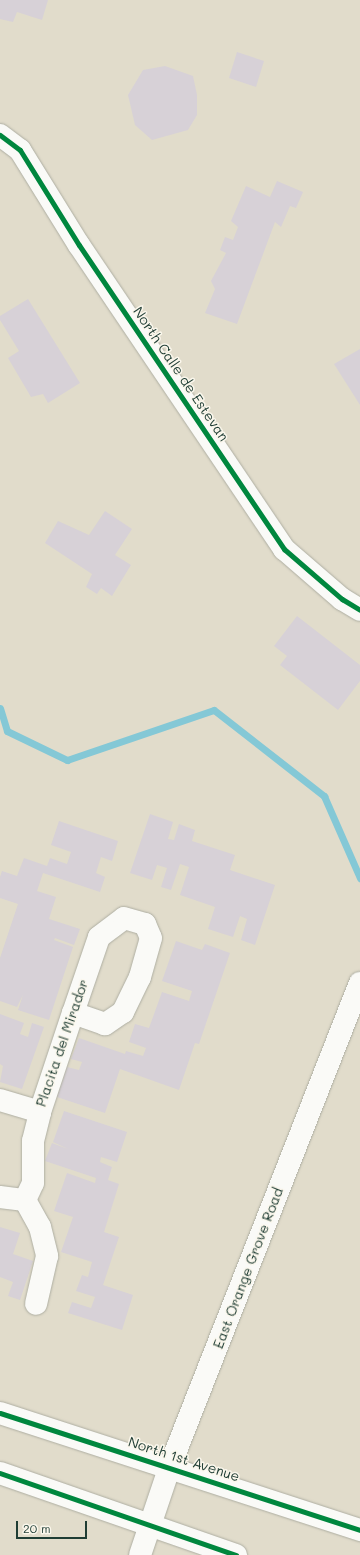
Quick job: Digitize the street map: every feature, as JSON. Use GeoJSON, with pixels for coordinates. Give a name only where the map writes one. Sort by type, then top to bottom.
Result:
{"type":"FeatureCollection","features":[{"type":"Feature","properties":{"kind":"main road","name":"North Calle de Estevan"},"geometry":{"type":"LineString","coordinates":[[0,135],[20,150],[80,245],[284,549],[342,599],[360,610]]}},
{"type":"Feature","properties":{"kind":"main road","name":"Placita del Mirador"},"geometry":{"type":"LineString","coordinates":[[0,1100],[40,1112],[73,1013],[99,937],[124,918],[145,924],[151,938],[140,977],[123,1012],[105,1024],[73,1013]]}},
{"type":"Feature","properties":{"kind":"main road","name":"East Orange Grove Road"},"geometry":{"type":"LineString","coordinates":[[140,1555],[170,1466],[360,983]]}},
{"type":"Feature","properties":{"kind":"main road"},"geometry":{"type":"LineString","coordinates":[[25,1200],[33,1183],[33,1142],[40,1112]]}},
{"type":"Feature","properties":{"kind":"main road"},"geometry":{"type":"LineString","coordinates":[[0,1198],[25,1200]]}},
{"type":"Feature","properties":{"kind":"main road"},"geometry":{"type":"LineString","coordinates":[[25,1200],[40,1227],[47,1256],[36,1304]]}},
{"type":"Feature","properties":{"kind":"main road","name":"North 1st Avenue"},"geometry":{"type":"LineString","coordinates":[[0,1413],[170,1466],[360,1530]]}},
{"type":"Feature","properties":{"kind":"main road"},"geometry":{"type":"LineString","coordinates":[[0,1473],[236,1555]]}},
{"type":"Feature","properties":{"kind":"building"},"geometry":{"type":"Polygon","coordinates":[[[0,0],[48,0],[42,20],[17,12],[13,22],[0,19],[0,0]]]}},
{"type":"Feature","properties":{"kind":"building"},"geometry":{"type":"Polygon","coordinates":[[[237,52],[264,61],[256,87],[229,78],[237,52]]]}},
{"type":"Feature","properties":{"kind":"building"},"geometry":{"type":"Polygon","coordinates":[[[165,66],[193,76],[197,95],[197,115],[188,130],[152,140],[135,125],[128,95],[143,70],[165,66]]]}},
{"type":"Feature","properties":{"kind":"building"},"geometry":{"type":"Polygon","coordinates":[[[277,181],[303,192],[296,208],[290,206],[281,227],[275,222],[237,324],[205,313],[215,289],[211,281],[226,253],[220,250],[225,237],[233,240],[238,227],[231,221],[246,186],[270,197],[277,181]]]}},
{"type":"Feature","properties":{"kind":"building"},"geometry":{"type":"Polygon","coordinates":[[[28,299],[80,383],[48,403],[43,394],[31,397],[8,358],[19,351],[0,320],[0,316],[28,299]]]}},
{"type":"Feature","properties":{"kind":"building"},"geometry":{"type":"Polygon","coordinates":[[[360,349],[360,405],[334,364],[360,349]]]}},
{"type":"Feature","properties":{"kind":"building"},"geometry":{"type":"Polygon","coordinates":[[[105,511],[132,529],[115,555],[131,565],[112,596],[101,588],[97,594],[86,587],[92,574],[45,543],[58,521],[89,535],[105,511]]]}},
{"type":"Feature","properties":{"kind":"building"},"geometry":{"type":"Polygon","coordinates":[[[297,616],[360,665],[360,681],[338,710],[280,665],[287,656],[274,646],[297,616]]]}},
{"type":"Feature","properties":{"kind":"building"},"geometry":{"type":"Polygon","coordinates":[[[150,814],[173,822],[168,839],[174,840],[179,824],[195,830],[192,841],[235,855],[230,870],[275,885],[255,945],[241,940],[247,919],[240,916],[233,937],[208,929],[215,907],[180,895],[189,867],[180,864],[171,890],[161,887],[167,868],[157,865],[152,880],[130,873],[150,814]]]}},
{"type":"Feature","properties":{"kind":"building"},"geometry":{"type":"Polygon","coordinates":[[[59,821],[118,841],[112,861],[101,857],[96,873],[105,877],[100,892],[43,873],[37,891],[56,897],[49,919],[80,929],[74,945],[55,938],[54,940],[73,947],[49,1020],[18,1010],[23,995],[17,1007],[0,1001],[0,958],[18,904],[0,898],[0,877],[2,871],[17,876],[24,858],[47,866],[50,858],[67,864],[71,852],[51,845],[59,821]]]}},
{"type":"Feature","properties":{"kind":"building"},"geometry":{"type":"Polygon","coordinates":[[[176,941],[202,950],[205,944],[230,953],[199,1044],[195,1043],[179,1090],[120,1069],[105,1113],[57,1097],[67,1067],[79,1070],[82,1062],[71,1059],[79,1038],[125,1054],[126,1051],[143,1056],[146,1048],[129,1042],[135,1024],[149,1028],[162,992],[189,1001],[192,991],[162,981],[176,941]]]}},
{"type":"Feature","properties":{"kind":"building"},"geometry":{"type":"Polygon","coordinates":[[[0,1014],[24,1023],[20,1034],[28,1037],[32,1023],[44,1027],[22,1089],[0,1082],[3,1066],[0,1064],[0,1014]]]}},
{"type":"Feature","properties":{"kind":"building"},"geometry":{"type":"Polygon","coordinates":[[[64,1111],[127,1132],[117,1162],[101,1157],[100,1162],[112,1167],[108,1180],[119,1184],[104,1232],[119,1237],[103,1285],[133,1295],[122,1330],[68,1313],[72,1302],[91,1308],[95,1297],[76,1291],[82,1275],[88,1277],[92,1262],[61,1252],[73,1217],[54,1211],[67,1173],[95,1183],[96,1178],[45,1161],[52,1143],[68,1149],[53,1142],[64,1111]]]}},
{"type":"Feature","properties":{"kind":"building"},"geometry":{"type":"Polygon","coordinates":[[[0,1227],[20,1233],[13,1254],[33,1261],[20,1300],[8,1296],[13,1282],[0,1277],[0,1227]]]}},
{"type":"Feature","properties":{"kind":"waterway"},"geometry":{"type":"LineString","coordinates":[[0,708],[7,731],[67,760],[214,710],[324,796],[360,878]]}},
{"type":"Feature","properties":{"kind":"cycle path"},"geometry":{"type":"LineString","coordinates":[[0,135],[20,150],[79,245],[284,549],[342,599],[360,610]]}},
{"type":"Feature","properties":{"kind":"cycle path"},"geometry":{"type":"LineString","coordinates":[[0,1413],[360,1530]]}},
{"type":"Feature","properties":{"kind":"cycle path"},"geometry":{"type":"LineString","coordinates":[[0,1473],[236,1555]]}}]}
